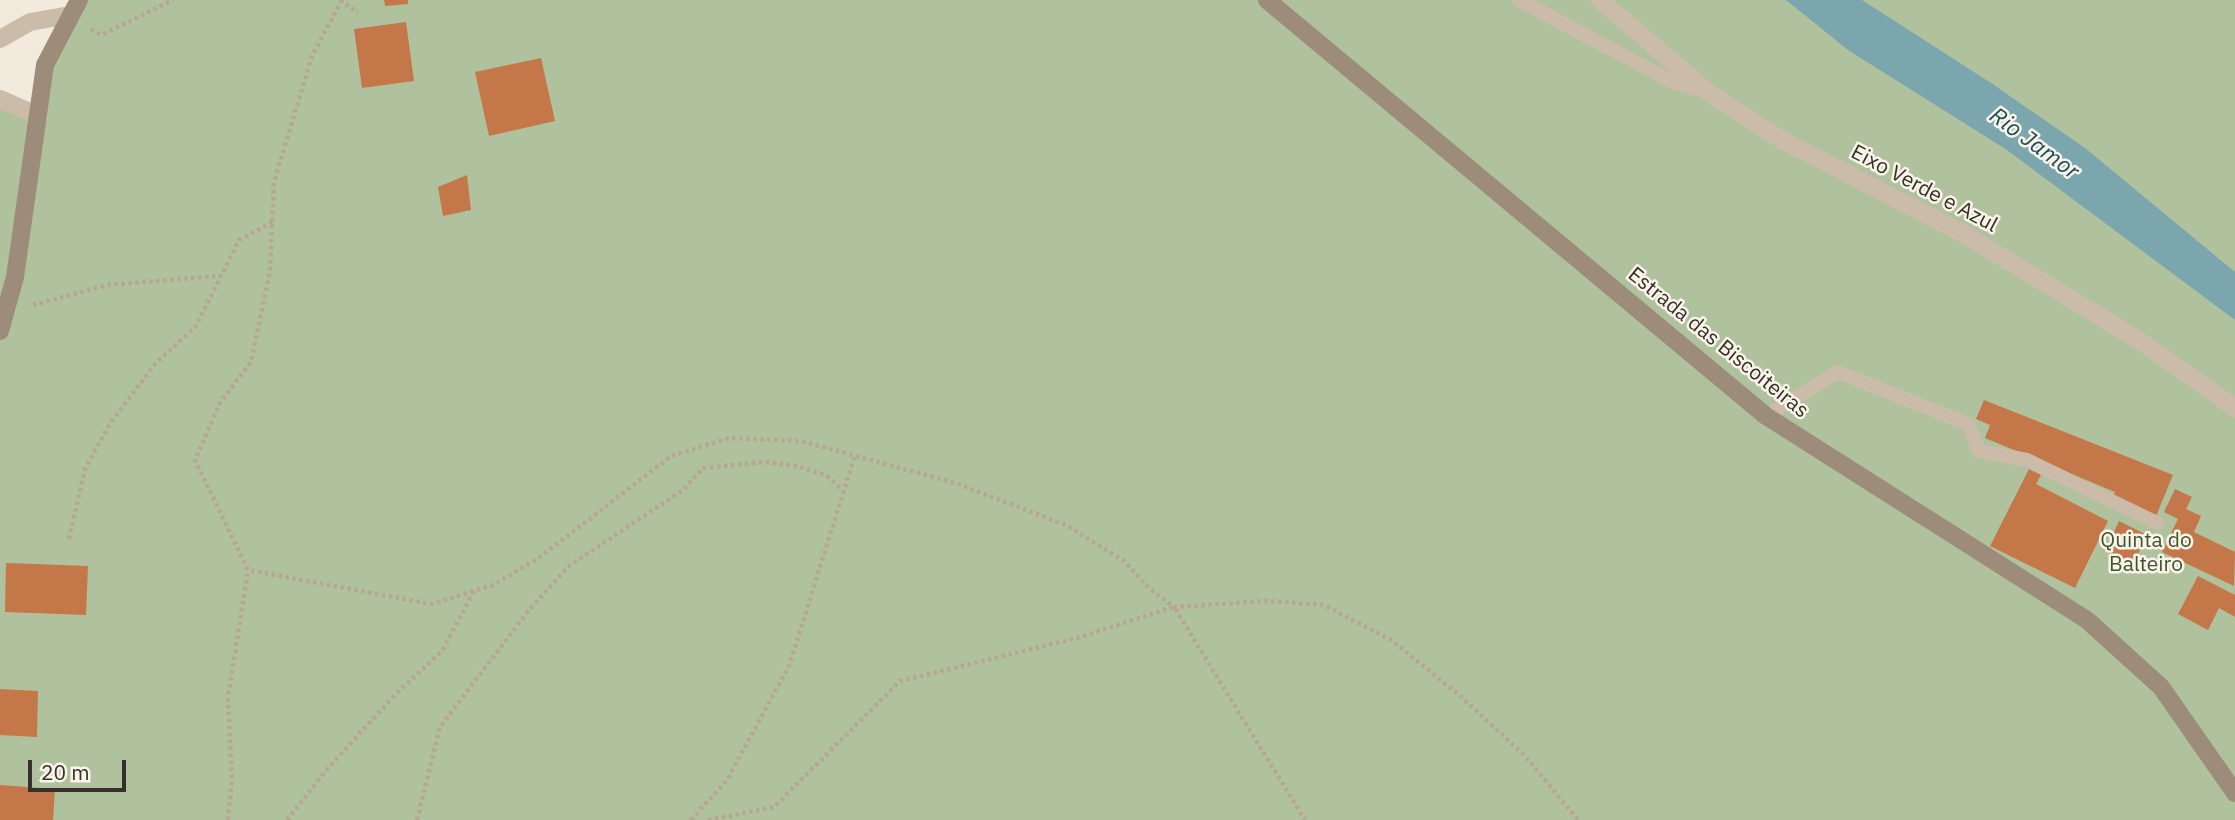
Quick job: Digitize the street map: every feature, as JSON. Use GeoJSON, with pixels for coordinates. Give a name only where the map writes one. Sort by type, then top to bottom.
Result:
{"type":"FeatureCollection","features":[{"type":"Feature","properties":{"kind":"street","name":"Estrada das Biscoiteiras"},"geometry":{"type":"LineString","coordinates":[[1267,0],[1766,416],[2087,620],[2161,687],[2235,793]]}},
{"type":"Feature","properties":{"kind":"street","name":"Eixo Verde e Azul"},"geometry":{"type":"LineString","coordinates":[[1600,0],[1709,93],[1782,140],[1976,242],[2140,341],[2235,408]]}},
{"type":"Feature","properties":{"kind":"street"},"geometry":{"type":"LineString","coordinates":[[0,39],[30,22],[74,8]]}},
{"type":"Feature","properties":{"kind":"street"},"geometry":{"type":"LineString","coordinates":[[0,331],[15,277],[45,65],[74,8]]}},
{"type":"Feature","properties":{"kind":"street"},"geometry":{"type":"LineString","coordinates":[[0,99],[39,116]]}},
{"type":"Feature","properties":{"kind":"lane"},"geometry":{"type":"LineString","coordinates":[[1519,0],[1671,81],[1709,93]]}},
{"type":"Feature","properties":{"kind":"lane"},"geometry":{"type":"LineString","coordinates":[[1766,416],[1838,372],[1968,424],[1979,451],[2027,460],[2157,523]]}},
{"type":"Feature","properties":{"kind":"path"},"geometry":{"type":"LineString","coordinates":[[74,8],[101,35],[173,0]]}},
{"type":"Feature","properties":{"kind":"path"},"geometry":{"type":"LineString","coordinates":[[228,820],[232,778],[228,697],[248,570],[195,460],[219,403],[251,362],[271,271],[274,182],[312,56],[341,0],[358,13]]}},
{"type":"Feature","properties":{"kind":"path"},"geometry":{"type":"LineString","coordinates":[[69,539],[85,469],[109,425],[155,364],[196,326],[218,276],[239,240],[272,222]]}},
{"type":"Feature","properties":{"kind":"path"},"geometry":{"type":"LineString","coordinates":[[7,309],[41,303],[107,285],[218,276]]}},
{"type":"Feature","properties":{"kind":"path"},"geometry":{"type":"LineString","coordinates":[[248,570],[430,604],[493,585],[539,558],[671,456],[729,438],[801,441],[955,483],[1066,525],[1124,561],[1150,589],[1174,607],[1305,820]]}},
{"type":"Feature","properties":{"kind":"path"},"geometry":{"type":"LineString","coordinates":[[691,820],[727,780],[789,666],[855,455]]}},
{"type":"Feature","properties":{"kind":"path"},"geometry":{"type":"LineString","coordinates":[[416,820],[440,727],[529,610],[569,566],[683,490],[703,468],[765,462],[797,466],[827,476],[843,491]]}},
{"type":"Feature","properties":{"kind":"path"},"geometry":{"type":"LineString","coordinates":[[287,820],[345,750],[442,651],[475,591]]}},
{"type":"Feature","properties":{"kind":"path"},"geometry":{"type":"LineString","coordinates":[[708,820],[774,807],[900,681],[1077,638],[1174,607],[1266,601],[1324,605],[1391,640],[1458,694],[1525,756],[1578,820]]}},
{"type":"Feature","properties":{"kind":"green space","name":"Quinta do Balteiro"},"geometry":{"type":"Polygon","coordinates":[[[79,0],[2235,0],[2235,820],[0,820],[0,99],[39,116],[45,65],[79,0]]]}},
{"type":"Feature","properties":{"kind":"water","name":"Rio Jamor"},"geometry":{"type":"Polygon","coordinates":[[[1786,0],[1862,0],[1991,83],[2085,148],[2235,272],[2235,320],[2007,150],[1848,50],[1786,0]]]}},
{"type":"Feature","properties":{"kind":"building"},"geometry":{"type":"Polygon","coordinates":[[[384,0],[408,0],[408,4],[385,6],[384,0]]]}},
{"type":"Feature","properties":{"kind":"building"},"geometry":{"type":"Polygon","coordinates":[[[406,22],[414,81],[362,88],[354,29],[406,22]]]}},
{"type":"Feature","properties":{"kind":"building"},"geometry":{"type":"Polygon","coordinates":[[[541,58],[555,121],[489,136],[475,72],[541,58]]]}},
{"type":"Feature","properties":{"kind":"building"},"geometry":{"type":"Polygon","coordinates":[[[467,175],[471,210],[443,216],[438,187],[467,175]]]}},
{"type":"Feature","properties":{"kind":"building"},"geometry":{"type":"Polygon","coordinates":[[[1984,400],[2173,475],[2156,516],[2112,498],[2115,492],[1985,438],[1990,425],[1976,419],[1984,400]]]}},
{"type":"Feature","properties":{"kind":"building"},"geometry":{"type":"Polygon","coordinates":[[[2029,469],[2041,475],[2036,484],[2108,521],[2075,588],[1990,546],[2029,469]]]}},
{"type":"Feature","properties":{"kind":"building"},"geometry":{"type":"Polygon","coordinates":[[[2175,489],[2192,497],[2186,509],[2201,516],[2194,532],[2235,552],[2234,586],[2162,552],[2178,519],[2164,512],[2175,489]]]}},
{"type":"Feature","properties":{"kind":"building"},"geometry":{"type":"Polygon","coordinates":[[[2119,521],[2147,535],[2133,565],[2105,551],[2119,521]]]}},
{"type":"Feature","properties":{"kind":"building"},"geometry":{"type":"Polygon","coordinates":[[[6,563],[88,566],[86,615],[5,612],[6,563]]]}},
{"type":"Feature","properties":{"kind":"building"},"geometry":{"type":"Polygon","coordinates":[[[2198,576],[2235,595],[2235,617],[2219,608],[2208,630],[2178,614],[2198,576]]]}},
{"type":"Feature","properties":{"kind":"building"},"geometry":{"type":"Polygon","coordinates":[[[0,689],[38,691],[37,737],[0,735],[0,689]]]}},
{"type":"Feature","properties":{"kind":"building"},"geometry":{"type":"Polygon","coordinates":[[[0,785],[55,789],[53,820],[0,820],[0,785]]]}}]}
